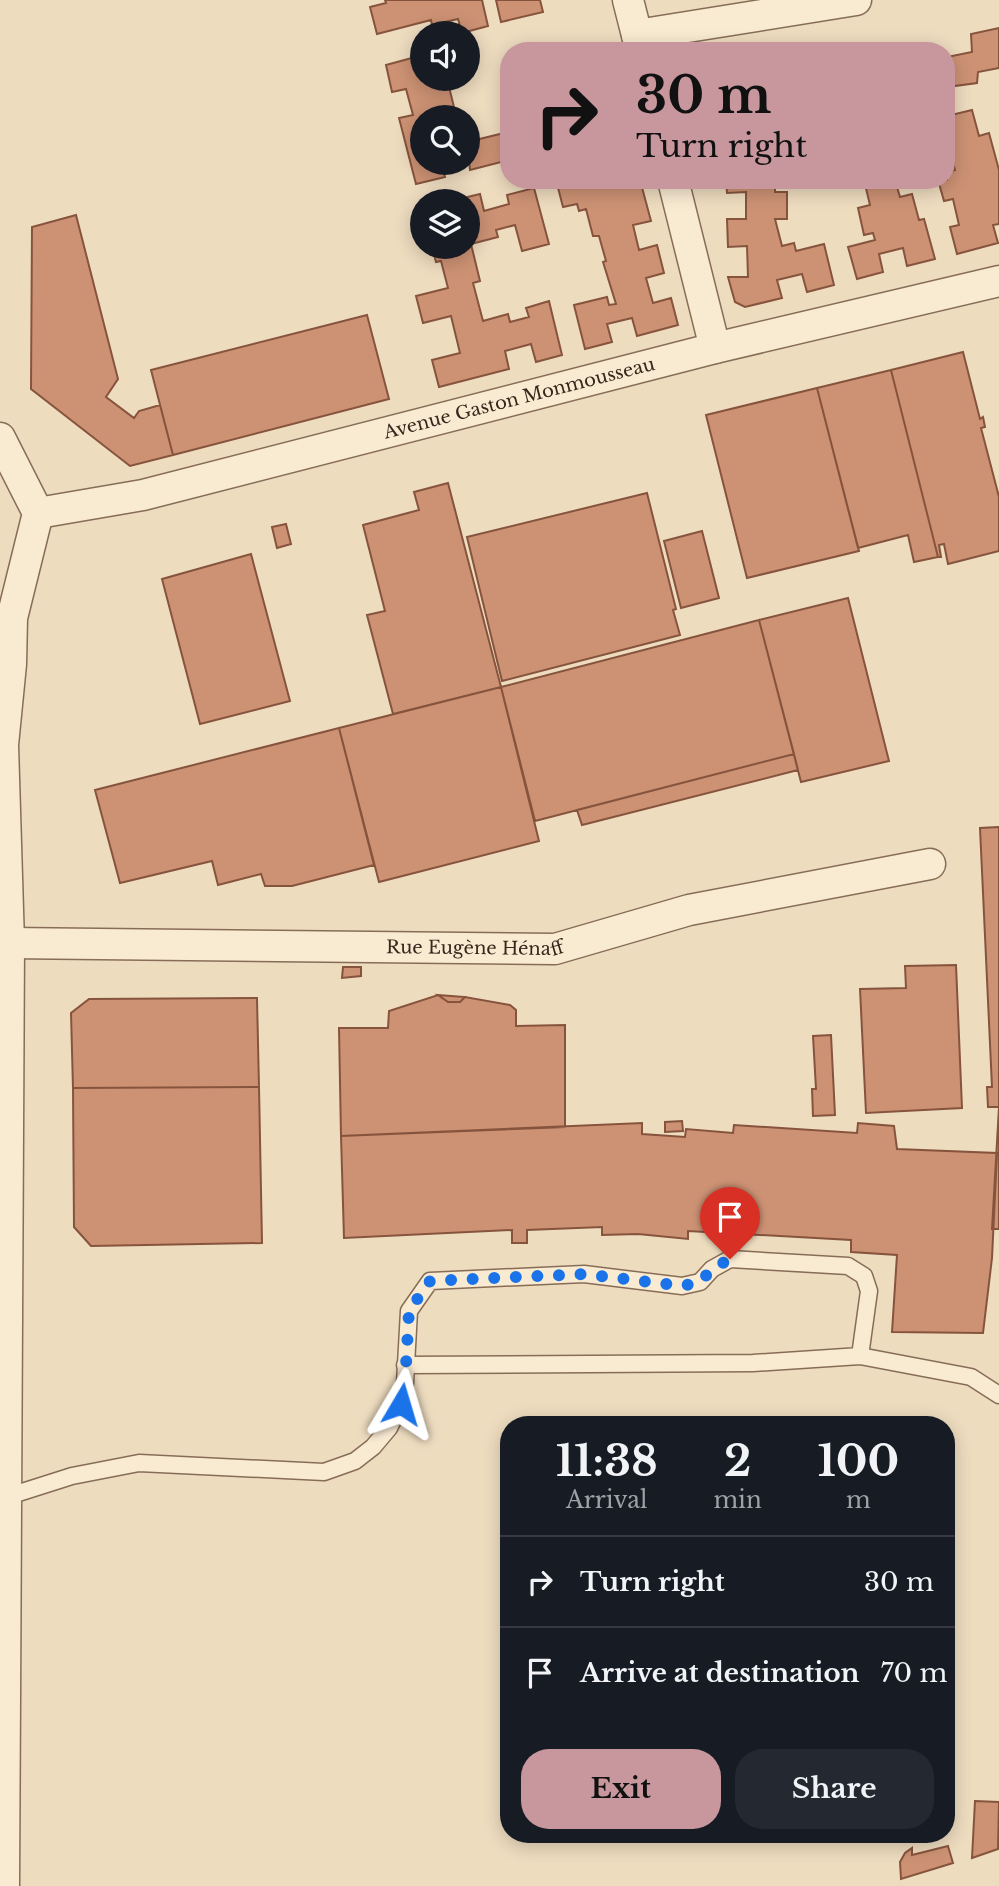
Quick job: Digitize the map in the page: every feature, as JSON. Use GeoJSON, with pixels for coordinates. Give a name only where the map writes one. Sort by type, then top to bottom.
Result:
{"type":"FeatureCollection","features":[{"type":"Feature","properties":{"kind":"street"},"geometry":{"type":"LineString","coordinates":[[628,0],[639,42]]}},
{"type":"Feature","properties":{"kind":"street"},"geometry":{"type":"LineString","coordinates":[[644,42],[856,0]]}},
{"type":"Feature","properties":{"kind":"street"},"geometry":{"type":"LineString","coordinates":[[675,189],[715,348]]}},
{"type":"Feature","properties":{"kind":"street","name":"Avenue Gaston Monmousseau"},"geometry":{"type":"LineString","coordinates":[[38,513],[143,495],[715,348],[999,281]]}},
{"type":"Feature","properties":{"kind":"street"},"geometry":{"type":"LineString","coordinates":[[0,438],[38,513],[12,618],[11,664],[1,745],[9,943],[4,1279],[4,1886]]}},
{"type":"Feature","properties":{"kind":"street","name":"Rue Eugène Hénaff"},"geometry":{"type":"LineString","coordinates":[[9,943],[555,949],[689,910],[930,864]]}},
{"type":"Feature","properties":{"kind":"lane"},"geometry":{"type":"LineString","coordinates":[[6,1497],[72,1476],[139,1463],[324,1472],[355,1461],[373,1447],[389,1428],[401,1404],[409,1311],[430,1281],[584,1274],[682,1286],[700,1282],[712,1269],[730,1259],[848,1266],[864,1276],[869,1291],[860,1356]]}},
{"type":"Feature","properties":{"kind":"lane"},"geometry":{"type":"LineString","coordinates":[[405,1365],[753,1363],[860,1356],[971,1377],[999,1395]]}},
{"type":"Feature","properties":{"kind":"building"},"geometry":{"type":"Polygon","coordinates":[[[385,0],[482,0],[488,26],[480,28],[480,21],[458,19],[410,21],[410,25],[377,34],[370,7],[386,3],[385,0]]]}},
{"type":"Feature","properties":{"kind":"building"},"geometry":{"type":"Polygon","coordinates":[[[496,0],[540,0],[543,12],[501,22],[496,0]]]}},
{"type":"Feature","properties":{"kind":"building"},"geometry":{"type":"Polygon","coordinates":[[[999,28],[999,68],[978,72],[977,83],[955,86],[955,55],[972,52],[971,34],[999,28]]]}},
{"type":"Feature","properties":{"kind":"building"},"geometry":{"type":"Polygon","coordinates":[[[410,58],[410,91],[450,91],[454,105],[410,105],[406,89],[392,92],[386,65],[410,58]]]}},
{"type":"Feature","properties":{"kind":"building"},"geometry":{"type":"Polygon","coordinates":[[[972,110],[979,136],[989,133],[999,170],[999,224],[993,225],[998,243],[957,254],[950,227],[959,225],[953,199],[944,201],[941,189],[955,189],[955,114],[972,110]]]}},
{"type":"Feature","properties":{"kind":"building"},"geometry":{"type":"Polygon","coordinates":[[[410,116],[410,161],[399,118],[410,116]]]}},
{"type":"Feature","properties":{"kind":"building"},"geometry":{"type":"Polygon","coordinates":[[[500,134],[500,162],[480,167],[480,139],[500,134]]]}},
{"type":"Feature","properties":{"kind":"building"},"geometry":{"type":"Polygon","coordinates":[[[414,175],[445,177],[416,184],[414,175]]]}},
{"type":"Feature","properties":{"kind":"building"},"geometry":{"type":"Polygon","coordinates":[[[534,189],[549,244],[522,251],[515,225],[496,230],[498,237],[480,242],[480,194],[484,211],[509,204],[507,195],[534,189]]]}},
{"type":"Feature","properties":{"kind":"building"},"geometry":{"type":"Polygon","coordinates":[[[558,189],[642,189],[651,221],[633,225],[639,250],[657,245],[664,273],[646,278],[653,303],[671,298],[678,325],[637,336],[632,318],[607,324],[612,342],[585,349],[574,305],[607,297],[609,305],[616,304],[603,262],[606,261],[599,236],[593,236],[586,209],[579,211],[577,204],[563,207],[558,189]]]}},
{"type":"Feature","properties":{"kind":"building"},"geometry":{"type":"Polygon","coordinates":[[[727,189],[775,189],[775,192],[787,192],[787,219],[775,219],[782,246],[794,243],[796,251],[824,244],[834,285],[807,292],[802,274],[777,280],[782,298],[745,307],[735,302],[728,277],[748,277],[747,246],[728,247],[727,219],[746,219],[746,192],[727,193],[727,189]]]}},
{"type":"Feature","properties":{"kind":"building"},"geometry":{"type":"Polygon","coordinates":[[[866,189],[898,189],[900,197],[912,194],[919,220],[924,219],[935,259],[907,266],[903,248],[879,254],[883,272],[857,279],[848,247],[875,240],[873,233],[864,235],[858,208],[870,205],[866,189]]]}},
{"type":"Feature","properties":{"kind":"building"},"geometry":{"type":"Polygon","coordinates":[[[76,215],[118,379],[106,397],[134,418],[139,411],[160,405],[173,455],[130,466],[31,389],[32,227],[76,215]]]}},
{"type":"Feature","properties":{"kind":"building"},"geometry":{"type":"Polygon","coordinates":[[[435,259],[475,259],[480,281],[473,283],[483,321],[508,314],[510,322],[529,317],[526,308],[549,301],[562,355],[536,362],[531,344],[505,351],[509,369],[439,387],[432,360],[460,353],[451,316],[423,323],[416,296],[448,288],[441,261],[436,262],[435,259]]]}},
{"type":"Feature","properties":{"kind":"building"},"geometry":{"type":"Polygon","coordinates":[[[367,315],[389,399],[173,455],[151,370],[367,315]]]}},
{"type":"Feature","properties":{"kind":"building"},"geometry":{"type":"Polygon","coordinates":[[[963,352],[980,419],[983,417],[985,427],[981,428],[999,497],[999,551],[948,564],[944,544],[939,545],[941,557],[938,557],[891,370],[963,352]]]}},
{"type":"Feature","properties":{"kind":"building"},"geometry":{"type":"Polygon","coordinates":[[[891,370],[938,557],[914,562],[908,535],[858,548],[817,388],[891,370]]]}},
{"type":"Feature","properties":{"kind":"building"},"geometry":{"type":"Polygon","coordinates":[[[817,388],[859,551],[747,578],[706,415],[817,388]]]}},
{"type":"Feature","properties":{"kind":"building"},"geometry":{"type":"Polygon","coordinates":[[[448,483],[501,687],[393,714],[367,615],[385,611],[363,525],[419,510],[414,492],[448,483]]]}},
{"type":"Feature","properties":{"kind":"building"},"geometry":{"type":"Polygon","coordinates":[[[647,493],[680,635],[502,681],[467,537],[647,493]]]}},
{"type":"Feature","properties":{"kind":"building"},"geometry":{"type":"Polygon","coordinates":[[[286,524],[291,544],[277,548],[272,527],[286,524]]]}},
{"type":"Feature","properties":{"kind":"building"},"geometry":{"type":"Polygon","coordinates":[[[702,531],[719,598],[681,608],[664,541],[702,531]]]}},
{"type":"Feature","properties":{"kind":"building"},"geometry":{"type":"Polygon","coordinates":[[[251,554],[290,701],[200,724],[162,579],[251,554]]]}},
{"type":"Feature","properties":{"kind":"building"},"geometry":{"type":"Polygon","coordinates":[[[848,598],[889,761],[801,782],[759,620],[848,598]]]}},
{"type":"Feature","properties":{"kind":"building"},"geometry":{"type":"Polygon","coordinates":[[[759,620],[794,754],[535,821],[501,687],[759,620]]]}},
{"type":"Feature","properties":{"kind":"building"},"geometry":{"type":"Polygon","coordinates":[[[501,687],[539,841],[379,882],[339,728],[501,687]]]}},
{"type":"Feature","properties":{"kind":"building"},"geometry":{"type":"Polygon","coordinates":[[[339,728],[374,865],[292,886],[265,886],[261,874],[218,885],[212,861],[120,883],[95,790],[339,728]]]}},
{"type":"Feature","properties":{"kind":"building"},"geometry":{"type":"Polygon","coordinates":[[[794,754],[798,770],[582,825],[577,810],[794,754]]]}},
{"type":"Feature","properties":{"kind":"building"},"geometry":{"type":"Polygon","coordinates":[[[999,827],[999,1107],[988,1107],[987,1087],[992,1087],[980,828],[999,827]]]}},
{"type":"Feature","properties":{"kind":"building"},"geometry":{"type":"Polygon","coordinates":[[[956,965],[962,1108],[866,1113],[860,989],[906,988],[905,966],[956,965]]]}},
{"type":"Feature","properties":{"kind":"building"},"geometry":{"type":"Polygon","coordinates":[[[343,967],[361,967],[361,976],[342,978],[343,967]]]}},
{"type":"Feature","properties":{"kind":"building"},"geometry":{"type":"Polygon","coordinates":[[[438,995],[448,1002],[460,1002],[465,997],[510,1005],[516,1010],[516,1026],[565,1025],[565,1127],[341,1136],[339,1028],[388,1028],[389,1011],[438,995]]]}},
{"type":"Feature","properties":{"kind":"building"},"geometry":{"type":"Polygon","coordinates":[[[438,995],[465,997],[460,1002],[448,1002],[438,995]]]}},
{"type":"Feature","properties":{"kind":"building"},"geometry":{"type":"Polygon","coordinates":[[[257,998],[259,1087],[73,1088],[71,1013],[89,999],[257,998]]]}},
{"type":"Feature","properties":{"kind":"building"},"geometry":{"type":"Polygon","coordinates":[[[831,1035],[835,1115],[813,1116],[812,1089],[816,1089],[813,1036],[831,1035]]]}},
{"type":"Feature","properties":{"kind":"building"},"geometry":{"type":"Polygon","coordinates":[[[259,1087],[262,1243],[91,1246],[74,1227],[73,1088],[259,1087]]]}},
{"type":"Feature","properties":{"kind":"building"},"geometry":{"type":"Polygon","coordinates":[[[999,1107],[999,1229],[992,1229],[999,1107]]]}},
{"type":"Feature","properties":{"kind":"building"},"geometry":{"type":"Polygon","coordinates":[[[682,1121],[683,1131],[665,1132],[665,1122],[682,1121]]]}},
{"type":"Feature","properties":{"kind":"building"},"geometry":{"type":"Polygon","coordinates":[[[642,1123],[642,1134],[685,1137],[686,1129],[733,1133],[734,1125],[857,1133],[858,1123],[894,1126],[897,1149],[997,1153],[992,1258],[983,1333],[892,1332],[897,1255],[851,1252],[851,1240],[688,1231],[688,1239],[638,1234],[602,1235],[602,1227],[527,1230],[527,1243],[512,1243],[512,1230],[344,1238],[341,1136],[642,1123]]]}},
{"type":"Feature","properties":{"kind":"building"},"geometry":{"type":"Polygon","coordinates":[[[975,1801],[999,1802],[998,1849],[972,1858],[975,1801]]]}},
{"type":"Feature","properties":{"kind":"building"},"geometry":{"type":"Polygon","coordinates":[[[948,1846],[953,1863],[901,1879],[900,1862],[912,1848],[912,1855],[948,1846]]]}},
{"type":"Feature","properties":{"kind":"route"},"geometry":{"type":"LineString","coordinates":[[401,1404],[405,1383],[409,1311],[430,1281],[584,1274],[682,1286],[700,1282],[712,1269],[730,1259]]}}]}
